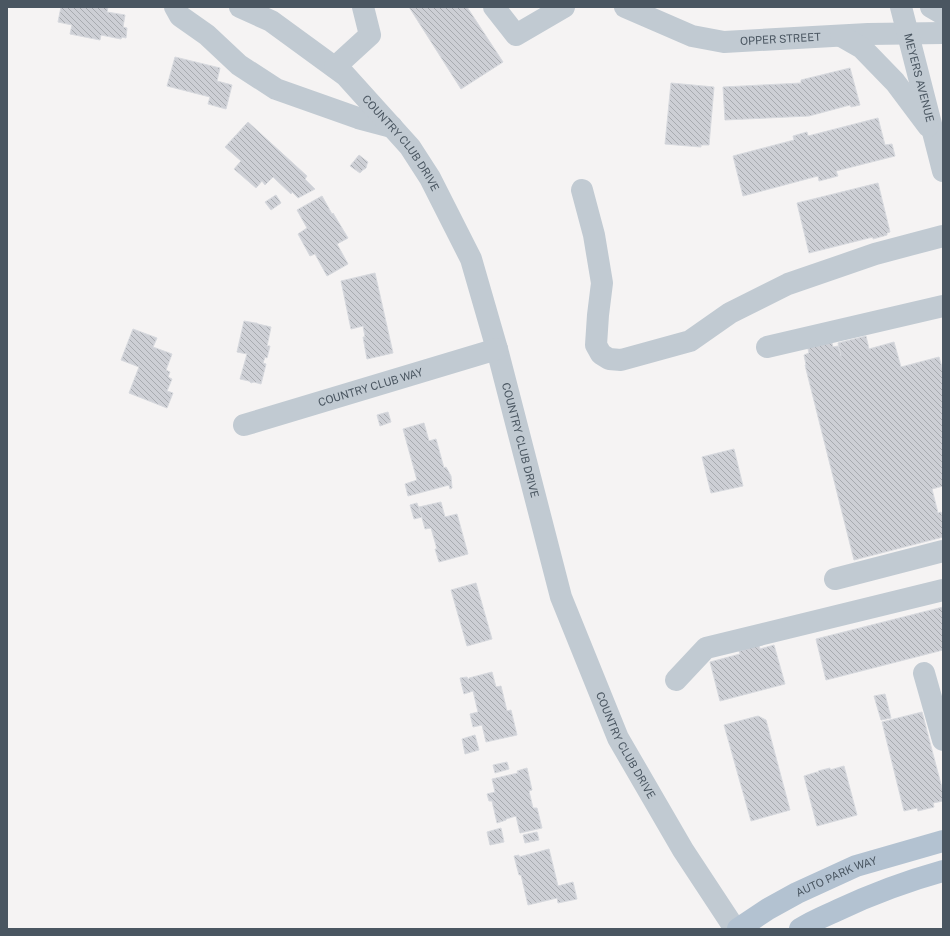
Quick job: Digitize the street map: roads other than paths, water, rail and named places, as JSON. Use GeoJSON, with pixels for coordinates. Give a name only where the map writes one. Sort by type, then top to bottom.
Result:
{"type":"FeatureCollection","features":[{"type":"Feature","properties":{"kind":"main road","name":"AUTO PARK WAY"},"geometry":{"type":"LineString","coordinates":[[737,929],[768,909],[856,866],[943,841]]}},
{"type":"Feature","properties":{"kind":"main road"},"geometry":{"type":"LineString","coordinates":[[800,929],[861,899],[899,884],[943,871]]}},
{"type":"Feature","properties":{"kind":"street"},"geometry":{"type":"LineString","coordinates":[[175,7],[180,16],[207,35],[239,65],[276,89],[358,118],[392,127]]}},
{"type":"Feature","properties":{"kind":"street","name":"COUNTRY CLUB DRIVE"},"geometry":{"type":"LineString","coordinates":[[240,7],[271,21],[346,75],[410,147],[430,178],[471,259],[497,349],[560,597],[618,738],[683,850],[737,929]]}},
{"type":"Feature","properties":{"kind":"street"},"geometry":{"type":"LineString","coordinates":[[335,67],[370,35],[363,7]]}},
{"type":"Feature","properties":{"kind":"street"},"geometry":{"type":"LineString","coordinates":[[494,7],[516,35],[564,7]]}},
{"type":"Feature","properties":{"kind":"street","name":"OPPER STREET"},"geometry":{"type":"LineString","coordinates":[[625,7],[692,36],[724,42],[908,33],[943,33]]}},
{"type":"Feature","properties":{"kind":"street","name":"MEYERS AVENUE"},"geometry":{"type":"LineString","coordinates":[[901,7],[943,171]]}},
{"type":"Feature","properties":{"kind":"street"},"geometry":{"type":"LineString","coordinates":[[931,7],[943,14]]}},
{"type":"Feature","properties":{"kind":"street"},"geometry":{"type":"LineString","coordinates":[[841,36],[862,48],[895,82],[934,134]]}},
{"type":"Feature","properties":{"kind":"street"},"geometry":{"type":"LineString","coordinates":[[582,190],[594,235],[602,283],[596,345],[601,354],[609,359],[621,360],[690,341],[730,313],[788,284],[875,254],[943,236]]}},
{"type":"Feature","properties":{"kind":"street"},"geometry":{"type":"LineString","coordinates":[[767,348],[943,306]]}},
{"type":"Feature","properties":{"kind":"street","name":"COUNTRY CLUB WAY"},"geometry":{"type":"LineString","coordinates":[[244,425],[497,349]]}},
{"type":"Feature","properties":{"kind":"street"},"geometry":{"type":"LineString","coordinates":[[835,579],[943,551]]}},
{"type":"Feature","properties":{"kind":"street"},"geometry":{"type":"LineString","coordinates":[[676,680],[706,648],[943,590]]}},
{"type":"Feature","properties":{"kind":"street"},"geometry":{"type":"LineString","coordinates":[[924,673],[943,740]]}}]}
